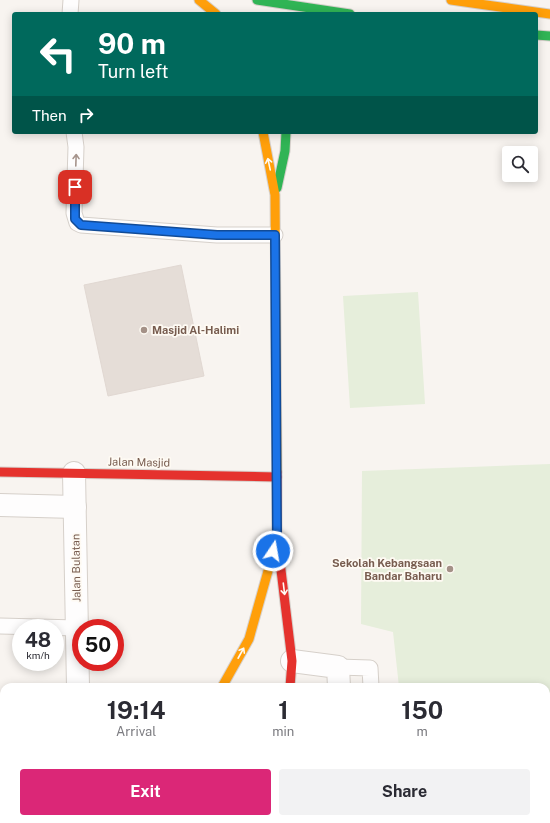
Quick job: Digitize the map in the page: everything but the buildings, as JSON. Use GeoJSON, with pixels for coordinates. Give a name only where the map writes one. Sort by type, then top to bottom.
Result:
{"type":"FeatureCollection","features":[{"type":"Feature","properties":{"kind":"main road"},"geometry":{"type":"LineString","coordinates":[[200,0],[214,12]]}},
{"type":"Feature","properties":{"kind":"main road"},"geometry":{"type":"LineString","coordinates":[[451,0],[536,12]]}},
{"type":"Feature","properties":{"kind":"main road"},"geometry":{"type":"LineString","coordinates":[[260,2],[334,12]]}},
{"type":"Feature","properties":{"kind":"main road"},"geometry":{"type":"LineString","coordinates":[[538,12],[550,14]]}},
{"type":"Feature","properties":{"kind":"main road"},"geometry":{"type":"LineString","coordinates":[[538,35],[550,36]]}},
{"type":"Feature","properties":{"kind":"main road"},"geometry":{"type":"LineString","coordinates":[[263,134],[275,195],[277,537],[292,661],[290,683]]}},
{"type":"Feature","properties":{"kind":"main road"},"geometry":{"type":"LineString","coordinates":[[275,195],[285,151],[286,134]]}},
{"type":"Feature","properties":{"kind":"main road","name":"Jalan Masjid"},"geometry":{"type":"LineString","coordinates":[[0,472],[277,477]]}},
{"type":"Feature","properties":{"kind":"main road"},"geometry":{"type":"LineString","coordinates":[[224,683],[249,639],[277,537]]}},
{"type":"Feature","properties":{"kind":"street","name":"Jalan Bulatan"},"geometry":{"type":"LineString","coordinates":[[74,473],[77,619]]}},
{"type":"Feature","properties":{"kind":"street"},"geometry":{"type":"LineString","coordinates":[[0,505],[75,507]]}},
{"type":"Feature","properties":{"kind":"street"},"geometry":{"type":"LineString","coordinates":[[292,661],[338,677]]}},
{"type":"Feature","properties":{"kind":"street","name":"Jalan Bulatan"},"geometry":{"type":"LineString","coordinates":[[78,671],[78,683]]}},
{"type":"Feature","properties":{"kind":"lane"},"geometry":{"type":"LineString","coordinates":[[70,12],[71,0]]}},
{"type":"Feature","properties":{"kind":"lane"},"geometry":{"type":"LineString","coordinates":[[74,134],[76,147],[74,214],[77,223],[81,225],[217,235],[275,235]]}},
{"type":"Feature","properties":{"kind":"lane"},"geometry":{"type":"LineString","coordinates":[[0,626],[72,628]]}},
{"type":"Feature","properties":{"kind":"lane"},"geometry":{"type":"LineString","coordinates":[[338,677],[370,668],[371,683]]}},
{"type":"Feature","properties":{"kind":"green space"},"geometry":{"type":"Polygon","coordinates":[[[418,292],[425,404],[350,408],[343,296],[418,292]]]}},
{"type":"Feature","properties":{"kind":"green space","name":"Sekolah Kebangsaan Bandar Baharu"},"geometry":{"type":"Polygon","coordinates":[[[550,464],[550,683],[399,683],[393,632],[361,624],[362,471],[550,464]]]}},
{"type":"Feature","properties":{"kind":"traffic: fast"},"geometry":{"type":"LineString","coordinates":[[257,0],[337,12]]}},
{"type":"Feature","properties":{"kind":"traffic: fast"},"geometry":{"type":"LineString","coordinates":[[538,35],[550,36]]}},
{"type":"Feature","properties":{"kind":"traffic: fast"},"geometry":{"type":"LineString","coordinates":[[277,188],[285,151],[286,134]]}},
{"type":"Feature","properties":{"kind":"traffic: slow"},"geometry":{"type":"LineString","coordinates":[[199,0],[214,12]]}},
{"type":"Feature","properties":{"kind":"traffic: slow"},"geometry":{"type":"LineString","coordinates":[[451,0],[536,12]]}},
{"type":"Feature","properties":{"kind":"traffic: slow"},"geometry":{"type":"LineString","coordinates":[[538,12],[550,14]]}},
{"type":"Feature","properties":{"kind":"traffic: slow"},"geometry":{"type":"LineString","coordinates":[[263,134],[275,195],[277,472]]}},
{"type":"Feature","properties":{"kind":"traffic: slow"},"geometry":{"type":"LineString","coordinates":[[224,683],[249,639],[275,546]]}},
{"type":"Feature","properties":{"kind":"traffic: jam"},"geometry":{"type":"LineString","coordinates":[[0,472],[277,477]]}},
{"type":"Feature","properties":{"kind":"traffic: jam"},"geometry":{"type":"LineString","coordinates":[[277,472],[277,537],[292,661],[290,683]]}},
{"type":"Feature","properties":{"kind":"place","name":"Masjid Al-Halimi"},"geometry":{"type":"Point","coordinates":[144,330]}},
{"type":"Feature","properties":{"kind":"place","name":"Sekolah Kebangsaan Bandar Baharu"},"geometry":{"type":"Point","coordinates":[450,569]}},
{"type":"Feature","properties":{"kind":"route"},"geometry":{"type":"LineString","coordinates":[[75,187],[74,214],[77,223],[81,225],[217,235],[275,235],[277,537],[273,551]]}}]}
